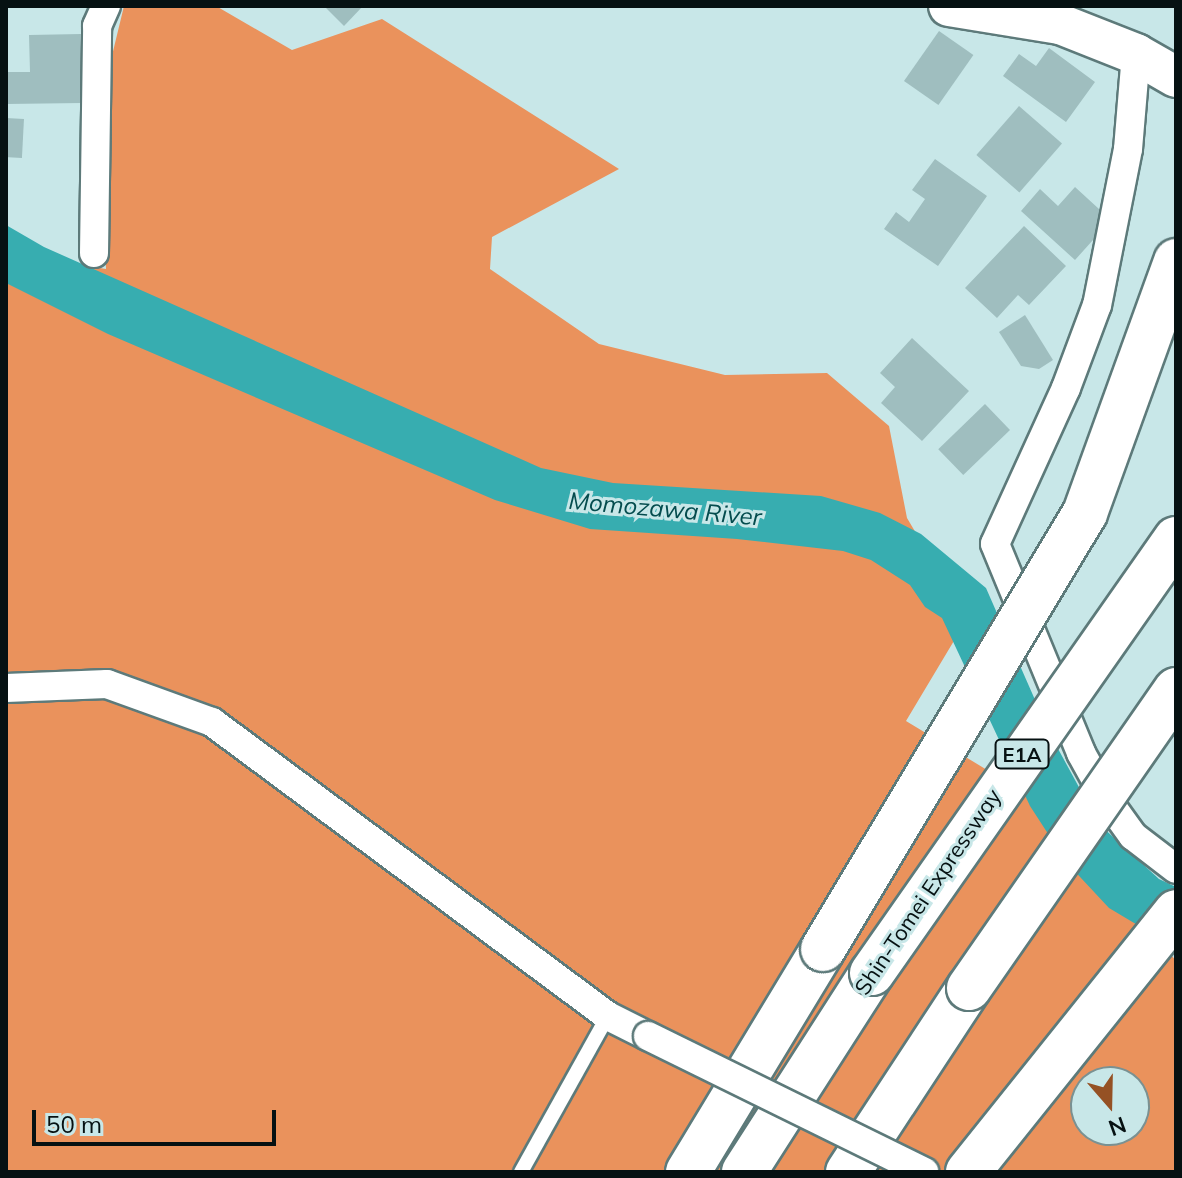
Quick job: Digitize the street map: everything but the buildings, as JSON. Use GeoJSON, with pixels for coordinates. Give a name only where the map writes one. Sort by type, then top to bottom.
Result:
{"type":"FeatureCollection","features":[{"type":"Feature","properties":{"kind":"highway"},"geometry":{"type":"LineString","coordinates":[[688,1172],[1085,513],[1176,261]]}},
{"type":"Feature","properties":{"kind":"highway","name":"Shin-Tomei Expressway"},"geometry":{"type":"LineString","coordinates":[[744,1172],[872,973],[1176,539]]}},
{"type":"Feature","properties":{"kind":"highway"},"geometry":{"type":"LineString","coordinates":[[848,1172],[969,988],[1176,690]]}},
{"type":"Feature","properties":{"kind":"highway"},"geometry":{"type":"LineString","coordinates":[[968,1172],[1176,912]]}},
{"type":"Feature","properties":{"kind":"street"},"geometry":{"type":"LineString","coordinates":[[94,253],[97,26],[106,6]]}},
{"type":"Feature","properties":{"kind":"street"},"geometry":{"type":"LineString","coordinates":[[949,6],[1060,24],[1136,54],[1176,77]]}},
{"type":"Feature","properties":{"kind":"street"},"geometry":{"type":"LineString","coordinates":[[1136,54],[1128,149],[1097,305],[1066,388],[995,544],[1100,789],[1133,836],[1176,869]]}},
{"type":"Feature","properties":{"kind":"street"},"geometry":{"type":"LineString","coordinates":[[6,688],[107,684],[212,722],[608,1016],[924,1172]]}},
{"type":"Feature","properties":{"kind":"lane"},"geometry":{"type":"LineString","coordinates":[[521,1172],[608,1016]]}},
{"type":"Feature","properties":{"kind":"shaded area"},"geometry":{"type":"Polygon","coordinates":[[[124,6],[216,6],[292,50],[382,19],[619,169],[492,237],[490,269],[599,344],[725,375],[827,373],[889,426],[907,518],[967,619],[906,721],[1055,811],[1176,961],[1176,1172],[6,1172],[6,253],[106,269],[101,101],[124,6]]]}},
{"type":"Feature","properties":{"kind":"water","name":"Momozawa River"},"geometry":{"type":"Polygon","coordinates":[[[6,225],[44,247],[541,468],[613,483],[821,496],[880,513],[921,534],[986,588],[1050,734],[1099,824],[1159,879],[1176,887],[1176,948],[1109,908],[1067,863],[1030,806],[942,618],[925,607],[910,585],[871,560],[843,551],[737,539],[590,529],[495,500],[108,334],[6,283],[6,225]]]}}]}
